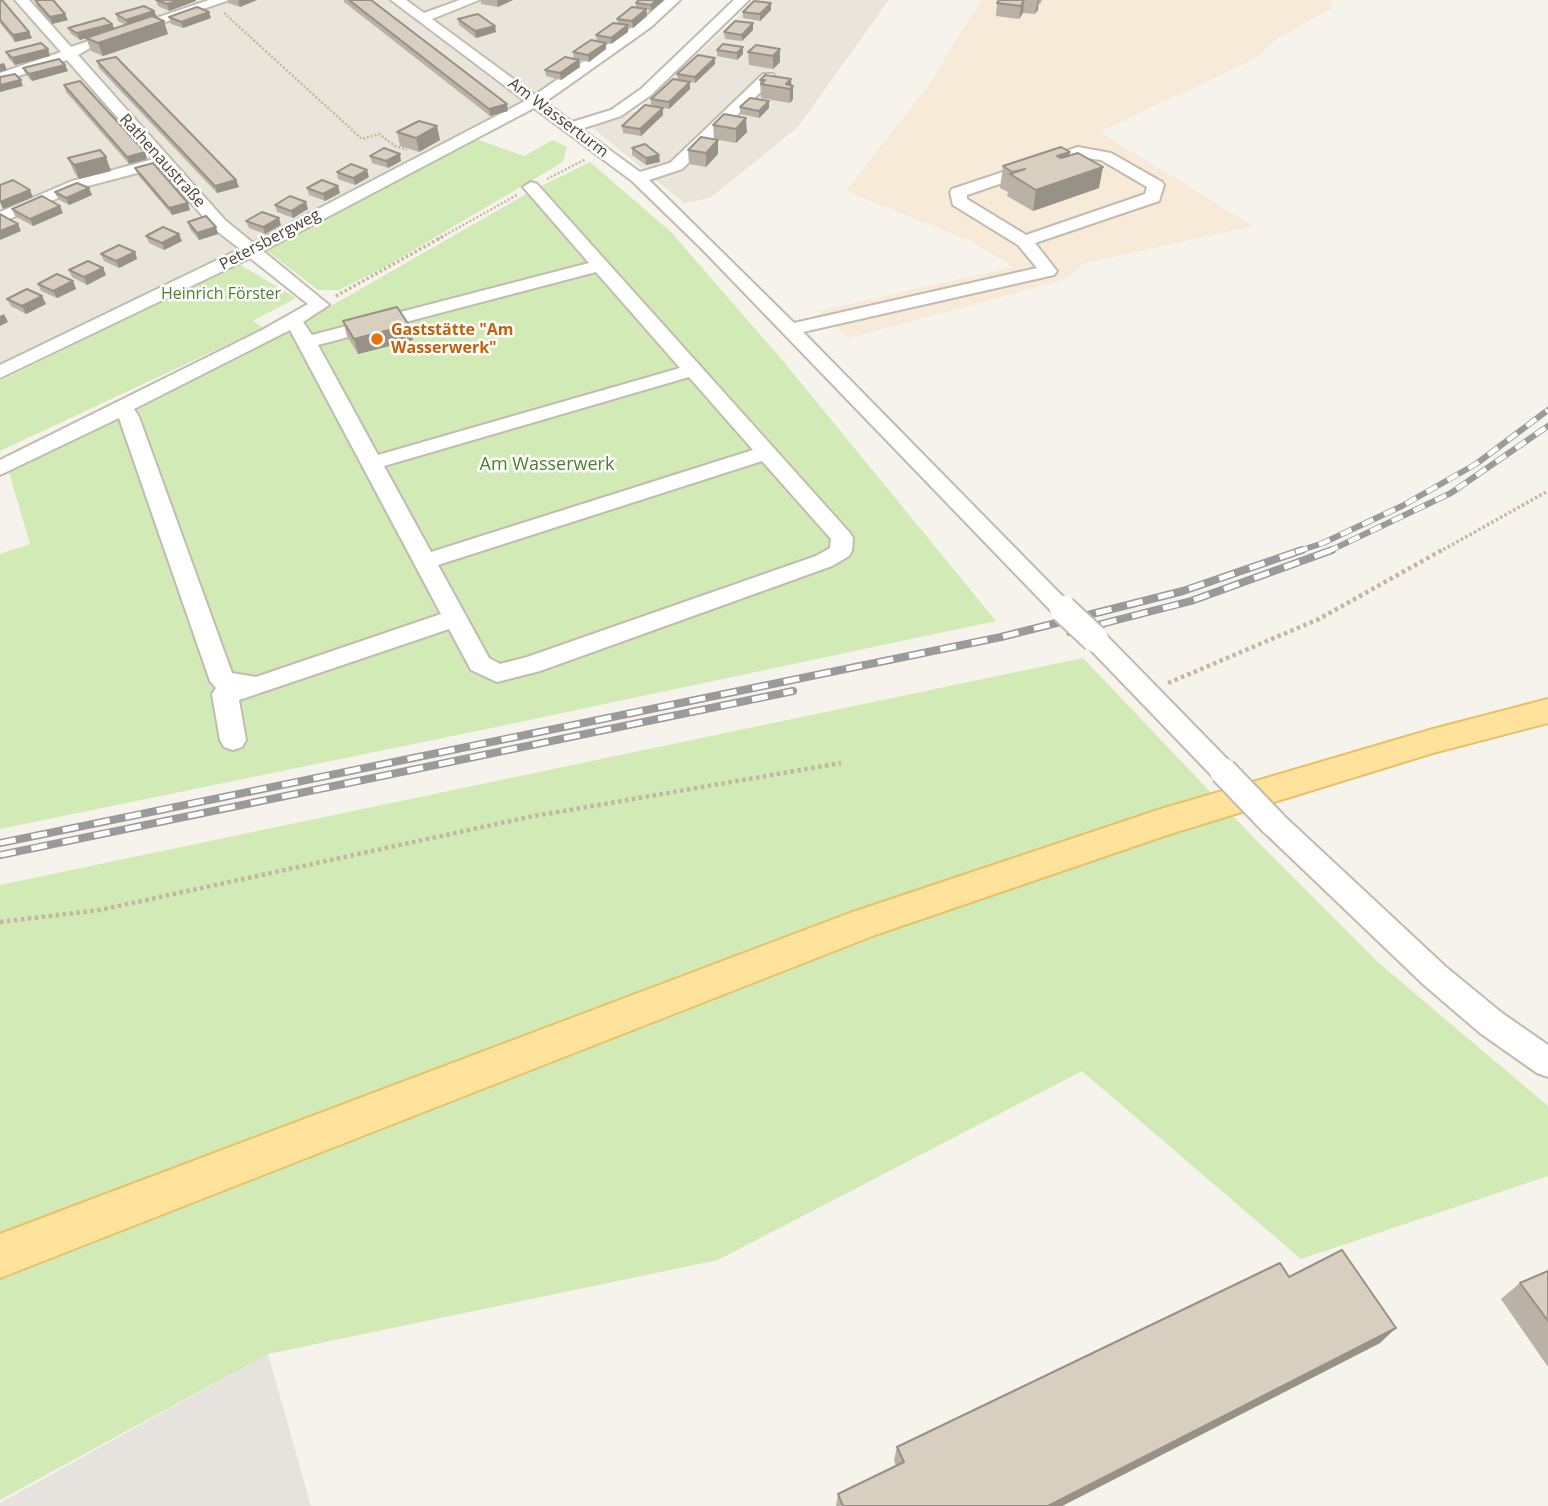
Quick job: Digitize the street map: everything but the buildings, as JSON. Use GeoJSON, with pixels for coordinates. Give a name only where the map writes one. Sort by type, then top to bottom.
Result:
{"type":"FeatureCollection","features":[{"type":"Feature","properties":{"kind":"main road"},"geometry":{"type":"LineString","coordinates":[[0,1256],[863,924],[1161,822],[1433,741],[1548,711]]}},
{"type":"Feature","properties":{"kind":"street","name":"Rathenaustraße"},"geometry":{"type":"LineString","coordinates":[[22,0],[67,55],[219,224],[320,305]]}},
{"type":"Feature","properties":{"kind":"street"},"geometry":{"type":"LineString","coordinates":[[0,78],[67,55],[85,45],[222,0]]}},
{"type":"Feature","properties":{"kind":"street","name":"Am Wasserturm"},"geometry":{"type":"LineString","coordinates":[[398,0],[638,178],[790,329]]}},
{"type":"Feature","properties":{"kind":"street"},"geometry":{"type":"LineString","coordinates":[[422,18],[472,0]]}},
{"type":"Feature","properties":{"kind":"street","name":"Petersbergweg"},"geometry":{"type":"LineString","coordinates":[[0,372],[252,250],[536,101],[646,24],[673,0]]}},
{"type":"Feature","properties":{"kind":"street"},"geometry":{"type":"LineString","coordinates":[[570,127],[616,113],[646,92],[742,0]]}},
{"type":"Feature","properties":{"kind":"street"},"geometry":{"type":"LineString","coordinates":[[638,178],[676,166],[768,78]]}},
{"type":"Feature","properties":{"kind":"street"},"geometry":{"type":"LineString","coordinates":[[790,329],[1048,271],[1024,241],[959,201],[958,192],[1078,152],[1105,156],[1156,185],[1153,197],[1024,241]]}},
{"type":"Feature","properties":{"kind":"street"},"geometry":{"type":"LineString","coordinates":[[0,218],[78,184],[162,162]]}},
{"type":"Feature","properties":{"kind":"street"},"geometry":{"type":"LineString","coordinates":[[293,321],[307,342],[480,664],[497,673],[531,666],[824,561],[841,551],[842,538],[531,187]]}},
{"type":"Feature","properties":{"kind":"street"},"geometry":{"type":"LineString","coordinates":[[307,342],[601,265]]}},
{"type":"Feature","properties":{"kind":"street"},"geometry":{"type":"LineString","coordinates":[[0,468],[320,305]]}},
{"type":"Feature","properties":{"kind":"street"},"geometry":{"type":"LineString","coordinates":[[790,329],[1063,609],[1148,692],[1273,823],[1435,976],[1491,1023],[1548,1063]]}},
{"type":"Feature","properties":{"kind":"street"},"geometry":{"type":"LineString","coordinates":[[372,463],[693,370]]}},
{"type":"Feature","properties":{"kind":"street"},"geometry":{"type":"LineString","coordinates":[[118,410],[129,417],[222,681],[257,686]]}},
{"type":"Feature","properties":{"kind":"street"},"geometry":{"type":"LineString","coordinates":[[426,561],[765,453]]}},
{"type":"Feature","properties":{"kind":"street"},"geometry":{"type":"LineString","coordinates":[[233,740],[225,694],[257,686],[456,618]]}},
{"type":"Feature","properties":{"kind":"path"},"geometry":{"type":"LineString","coordinates":[[210,3],[226,14],[362,139],[379,134],[394,146],[427,157]]}},
{"type":"Feature","properties":{"kind":"path"},"geometry":{"type":"LineString","coordinates":[[320,305],[531,187],[592,156]]}},
{"type":"Feature","properties":{"kind":"path"},"geometry":{"type":"LineString","coordinates":[[1148,692],[1319,619],[1548,491]]}},
{"type":"Feature","properties":{"kind":"path"},"geometry":{"type":"LineString","coordinates":[[0,922],[100,909],[530,817],[841,763]]}},
{"type":"Feature","properties":{"kind":"shaded area"},"geometry":{"type":"Polygon","coordinates":[[[0,0],[670,0],[588,69],[258,243],[0,368],[0,0]]]}},
{"type":"Feature","properties":{"kind":"shaded area"},"geometry":{"type":"Polygon","coordinates":[[[753,0],[889,0],[798,127],[710,198],[684,203],[593,128],[600,122],[636,111],[753,0]]]}},
{"type":"Feature","properties":{"kind":"shaded area"},"geometry":{"type":"Polygon","coordinates":[[[981,0],[1331,0],[1332,9],[1279,37],[1256,58],[1100,132],[1253,226],[1085,263],[1064,280],[849,338],[819,311],[1013,267],[969,240],[846,191],[928,86],[981,0]]]}},
{"type":"Feature","properties":{"kind":"shaded area"},"geometry":{"type":"Polygon","coordinates":[[[268,1354],[311,1506],[0,1506],[0,1503],[268,1354]]]}},
{"type":"Feature","properties":{"kind":"green space"},"geometry":{"type":"Polygon","coordinates":[[[474,138],[524,156],[553,140],[567,147],[563,162],[383,268],[339,290],[318,290],[266,250],[474,138]]]}},
{"type":"Feature","properties":{"kind":"green space","name":"Am Wasserwerk"},"geometry":{"type":"Polygon","coordinates":[[[590,162],[671,232],[783,361],[996,621],[0,829],[0,554],[30,544],[8,469],[254,350],[535,189],[590,162]]]}},
{"type":"Feature","properties":{"kind":"green space","name":"Heinrich Förster"},"geometry":{"type":"Polygon","coordinates":[[[239,264],[296,298],[253,321],[263,328],[0,451],[0,381],[239,264]]]}},
{"type":"Feature","properties":{"kind":"green space"},"geometry":{"type":"Polygon","coordinates":[[[1083,658],[1256,840],[1380,964],[1548,1106],[1548,1176],[1301,1259],[1082,1071],[718,1260],[268,1354],[0,1500],[0,885],[1083,658]]]}},
{"type":"Feature","properties":{"kind":"railway"},"geometry":{"type":"LineString","coordinates":[[1302,550],[1402,506],[1476,464],[1548,410]]}},
{"type":"Feature","properties":{"kind":"railway"},"geometry":{"type":"LineString","coordinates":[[1329,551],[1451,493],[1548,426]]}},
{"type":"Feature","properties":{"kind":"railway"},"geometry":{"type":"LineString","coordinates":[[0,843],[1001,637],[1183,591],[1302,550]]}},
{"type":"Feature","properties":{"kind":"railway"},"geometry":{"type":"LineString","coordinates":[[1296,552],[1302,550]]}},
{"type":"Feature","properties":{"kind":"railway"},"geometry":{"type":"LineString","coordinates":[[1070,632],[1191,601],[1329,551]]}},
{"type":"Feature","properties":{"kind":"railway"},"geometry":{"type":"LineString","coordinates":[[0,855],[793,691]]}},
{"type":"Feature","properties":{"kind":"place","name":"Gaststätte \"Am Wasserwerk\""},"geometry":{"type":"Point","coordinates":[377,339]}}]}
